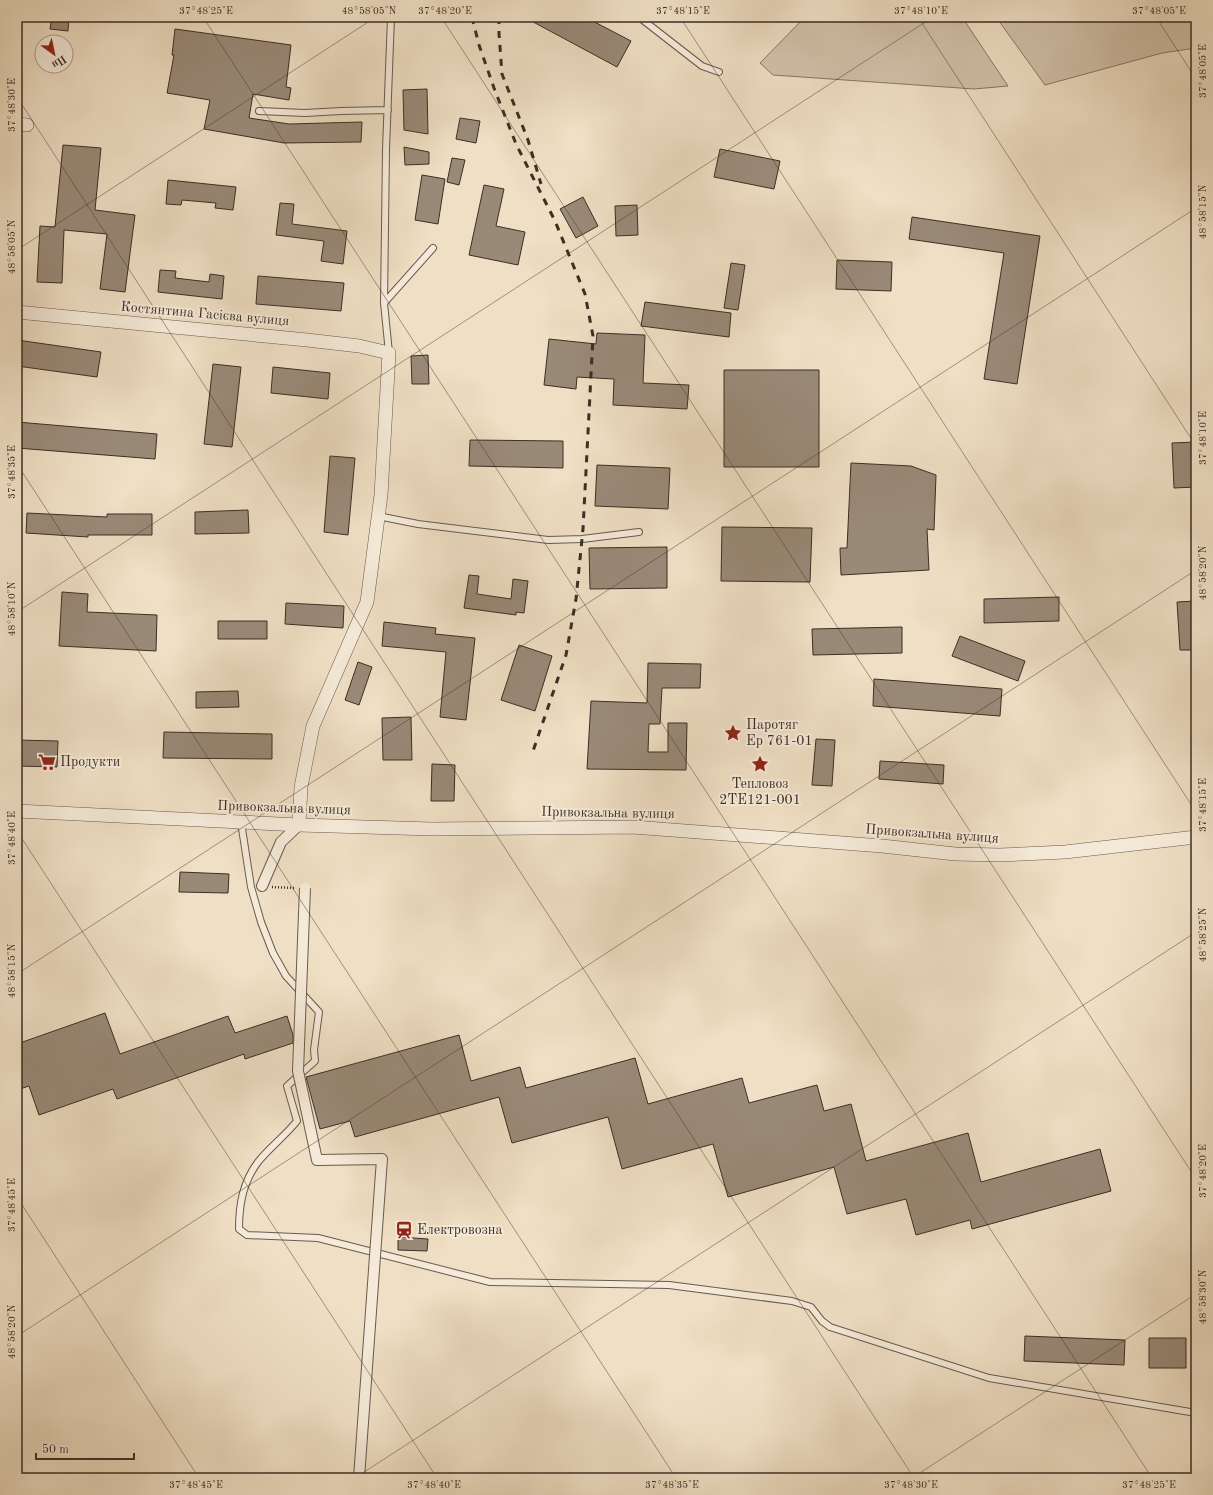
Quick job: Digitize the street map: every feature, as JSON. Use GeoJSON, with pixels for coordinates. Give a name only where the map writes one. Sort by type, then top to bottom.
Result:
{"type":"FeatureCollection","features":[{"type":"Feature","properties":{"kind":"street","name":"Костянтина Гасієва вулиця"},"geometry":{"type":"LineString","coordinates":[[17,312],[307,340],[359,346],[390,353]]}},
{"type":"Feature","properties":{"kind":"street"},"geometry":{"type":"LineString","coordinates":[[262,886],[281,842],[299,826],[301,787],[313,726],[367,602],[381,495],[390,353]]}},
{"type":"Feature","properties":{"kind":"street","name":"Привокзальна вулиця"},"geometry":{"type":"LineString","coordinates":[[17,811],[299,826],[432,829],[633,827],[882,846],[955,854],[1000,855],[1065,852],[1196,837]]}},
{"type":"Feature","properties":{"kind":"street"},"geometry":{"type":"LineString","coordinates":[[305,888],[298,1071],[317,1160],[382,1159],[359,1478]]}},
{"type":"Feature","properties":{"kind":"lane"},"geometry":{"type":"LineString","coordinates":[[390,353],[384,303],[391,17]]}},
{"type":"Feature","properties":{"kind":"lane"},"geometry":{"type":"LineString","coordinates":[[639,17],[702,66],[719,72]]}},
{"type":"Feature","properties":{"kind":"lane"},"geometry":{"type":"LineString","coordinates":[[260,111],[305,113],[388,110]]}},
{"type":"Feature","properties":{"kind":"lane"},"geometry":{"type":"LineString","coordinates":[[384,303],[433,248]]}},
{"type":"Feature","properties":{"kind":"lane"},"geometry":{"type":"LineString","coordinates":[[378,516],[418,524],[548,540],[582,539],[639,532]]}},
{"type":"Feature","properties":{"kind":"lane"},"geometry":{"type":"LineString","coordinates":[[241,822],[251,887],[261,922],[273,953],[286,976],[319,1012],[314,1050],[315,1062],[287,1086],[297,1121],[258,1162],[246,1182],[241,1200],[239,1217],[240,1229],[247,1235],[318,1238],[490,1282],[670,1285],[792,1301],[811,1307],[822,1321],[830,1327],[989,1378],[1196,1413]]}},
{"type":"Feature","properties":{"kind":"path"},"geometry":{"type":"LineString","coordinates":[[262,886],[305,888]]}},
{"type":"Feature","properties":{"kind":"shaded area"},"geometry":{"type":"Polygon","coordinates":[[[805,17],[962,17],[1008,86],[974,89],[773,75],[760,63],[805,17]]]}},
{"type":"Feature","properties":{"kind":"shaded area"},"geometry":{"type":"Polygon","coordinates":[[[996,17],[1196,17],[1196,48],[1162,53],[1045,85],[996,17]]]}},
{"type":"Feature","properties":{"kind":"building"},"geometry":{"type":"Polygon","coordinates":[[[52,17],[69,17],[68,31],[50,29],[52,17]]]}},
{"type":"Feature","properties":{"kind":"building"},"geometry":{"type":"Polygon","coordinates":[[[524,17],[585,17],[631,41],[617,67],[524,17]]]}},
{"type":"Feature","properties":{"kind":"building"},"geometry":{"type":"Polygon","coordinates":[[[175,29],[291,45],[286,87],[291,88],[289,100],[253,94],[249,118],[289,124],[362,122],[361,142],[284,143],[204,129],[210,100],[167,93],[174,55],[172,55],[175,29]]]}},
{"type":"Feature","properties":{"kind":"building"},"geometry":{"type":"Polygon","coordinates":[[[427,89],[428,134],[404,130],[403,90],[427,89]]]}},
{"type":"Feature","properties":{"kind":"building"},"geometry":{"type":"Polygon","coordinates":[[[460,118],[480,121],[476,143],[456,139],[460,118]]]}},
{"type":"Feature","properties":{"kind":"building"},"geometry":{"type":"Polygon","coordinates":[[[63,145],[101,148],[95,210],[135,215],[125,292],[100,289],[107,234],[64,230],[62,283],[37,282],[40,226],[55,227],[63,145]]]}},
{"type":"Feature","properties":{"kind":"building"},"geometry":{"type":"Polygon","coordinates":[[[404,147],[429,152],[429,164],[405,165],[404,147]]]}},
{"type":"Feature","properties":{"kind":"building"},"geometry":{"type":"Polygon","coordinates":[[[720,149],[780,161],[774,189],[714,177],[720,149]]]}},
{"type":"Feature","properties":{"kind":"building"},"geometry":{"type":"Polygon","coordinates":[[[452,158],[465,160],[459,185],[447,182],[452,158]]]}},
{"type":"Feature","properties":{"kind":"building"},"geometry":{"type":"Polygon","coordinates":[[[422,175],[445,179],[438,224],[415,220],[422,175]]]}},
{"type":"Feature","properties":{"kind":"building"},"geometry":{"type":"Polygon","coordinates":[[[168,180],[236,187],[233,210],[215,208],[216,203],[182,200],[181,205],[166,204],[168,180]]]}},
{"type":"Feature","properties":{"kind":"building"},"geometry":{"type":"Polygon","coordinates":[[[484,185],[504,189],[496,226],[525,232],[518,265],[469,255],[484,185]]]}},
{"type":"Feature","properties":{"kind":"building"},"geometry":{"type":"Polygon","coordinates":[[[583,197],[598,226],[576,238],[560,209],[583,197]]]}},
{"type":"Feature","properties":{"kind":"building"},"geometry":{"type":"Polygon","coordinates":[[[280,203],[294,204],[292,224],[347,231],[343,264],[321,261],[324,241],[276,235],[280,203]]]}},
{"type":"Feature","properties":{"kind":"building"},"geometry":{"type":"Polygon","coordinates":[[[637,205],[638,235],[616,236],[615,206],[637,205]]]}},
{"type":"Feature","properties":{"kind":"building"},"geometry":{"type":"Polygon","coordinates":[[[912,217],[1040,236],[1017,384],[984,379],[1004,253],[909,239],[912,217]]]}},
{"type":"Feature","properties":{"kind":"building"},"geometry":{"type":"Polygon","coordinates":[[[837,260],[892,262],[891,291],[836,289],[837,260]]]}},
{"type":"Feature","properties":{"kind":"building"},"geometry":{"type":"Polygon","coordinates":[[[731,263],[745,265],[738,310],[724,308],[731,263]]]}},
{"type":"Feature","properties":{"kind":"building"},"geometry":{"type":"Polygon","coordinates":[[[160,270],[176,271],[175,278],[209,282],[210,274],[224,276],[222,299],[158,292],[160,270]]]}},
{"type":"Feature","properties":{"kind":"building"},"geometry":{"type":"Polygon","coordinates":[[[258,276],[344,283],[341,311],[256,304],[258,276]]]}},
{"type":"Feature","properties":{"kind":"building"},"geometry":{"type":"Polygon","coordinates":[[[645,302],[731,313],[729,337],[641,326],[645,302]]]}},
{"type":"Feature","properties":{"kind":"building"},"geometry":{"type":"Polygon","coordinates":[[[597,333],[645,335],[643,383],[689,385],[687,409],[613,405],[614,379],[577,377],[576,389],[544,385],[549,339],[596,344],[597,333]]]}},
{"type":"Feature","properties":{"kind":"building"},"geometry":{"type":"Polygon","coordinates":[[[17,340],[101,352],[97,377],[17,366],[17,340]]]}},
{"type":"Feature","properties":{"kind":"building"},"geometry":{"type":"Polygon","coordinates":[[[428,355],[429,384],[412,384],[411,356],[428,355]]]}},
{"type":"Feature","properties":{"kind":"building"},"geometry":{"type":"Polygon","coordinates":[[[213,364],[241,367],[232,447],[204,444],[213,364]]]}},
{"type":"Feature","properties":{"kind":"building"},"geometry":{"type":"Polygon","coordinates":[[[273,367],[330,373],[328,399],[271,393],[273,367]]]}},
{"type":"Feature","properties":{"kind":"building"},"geometry":{"type":"Polygon","coordinates":[[[724,370],[819,370],[819,467],[724,467],[724,370]]]}},
{"type":"Feature","properties":{"kind":"building"},"geometry":{"type":"Polygon","coordinates":[[[17,422],[157,434],[155,459],[17,448],[17,422]]]}},
{"type":"Feature","properties":{"kind":"building"},"geometry":{"type":"Polygon","coordinates":[[[470,440],[563,441],[563,468],[469,466],[470,440]]]}},
{"type":"Feature","properties":{"kind":"building"},"geometry":{"type":"Polygon","coordinates":[[[1196,442],[1196,487],[1174,488],[1172,443],[1196,442]]]}},
{"type":"Feature","properties":{"kind":"building"},"geometry":{"type":"Polygon","coordinates":[[[330,456],[355,458],[348,535],[324,532],[330,456]]]}},
{"type":"Feature","properties":{"kind":"building"},"geometry":{"type":"Polygon","coordinates":[[[851,463],[911,466],[936,475],[934,530],[927,529],[929,570],[841,575],[840,548],[847,548],[851,463]]]}},
{"type":"Feature","properties":{"kind":"building"},"geometry":{"type":"Polygon","coordinates":[[[597,465],[670,468],[668,509],[595,506],[597,465]]]}},
{"type":"Feature","properties":{"kind":"building"},"geometry":{"type":"Polygon","coordinates":[[[248,510],[249,533],[195,534],[195,512],[248,510]]]}},
{"type":"Feature","properties":{"kind":"building"},"geometry":{"type":"Polygon","coordinates":[[[27,513],[107,517],[107,514],[152,514],[152,535],[88,535],[88,537],[26,533],[27,513]]]}},
{"type":"Feature","properties":{"kind":"building"},"geometry":{"type":"Polygon","coordinates":[[[722,527],[812,528],[810,582],[721,581],[722,527]]]}},
{"type":"Feature","properties":{"kind":"building"},"geometry":{"type":"Polygon","coordinates":[[[667,547],[667,588],[590,589],[589,548],[667,547]]]}},
{"type":"Feature","properties":{"kind":"building"},"geometry":{"type":"Polygon","coordinates":[[[469,575],[479,576],[477,594],[511,599],[513,579],[528,581],[524,613],[516,612],[516,615],[464,608],[469,575]]]}},
{"type":"Feature","properties":{"kind":"building"},"geometry":{"type":"Polygon","coordinates":[[[62,592],[88,594],[87,612],[157,615],[156,651],[59,646],[62,592]]]}},
{"type":"Feature","properties":{"kind":"building"},"geometry":{"type":"Polygon","coordinates":[[[1059,597],[1059,621],[984,623],[984,599],[1059,597]]]}},
{"type":"Feature","properties":{"kind":"building"},"geometry":{"type":"Polygon","coordinates":[[[1196,601],[1196,650],[1180,650],[1177,602],[1196,601]]]}},
{"type":"Feature","properties":{"kind":"building"},"geometry":{"type":"Polygon","coordinates":[[[286,603],[344,606],[343,628],[285,624],[286,603]]]}},
{"type":"Feature","properties":{"kind":"building"},"geometry":{"type":"Polygon","coordinates":[[[218,621],[267,621],[267,639],[218,639],[218,621]]]}},
{"type":"Feature","properties":{"kind":"building"},"geometry":{"type":"Polygon","coordinates":[[[384,622],[436,628],[435,634],[475,638],[466,720],[440,717],[446,652],[382,646],[384,622]]]}},
{"type":"Feature","properties":{"kind":"building"},"geometry":{"type":"Polygon","coordinates":[[[902,627],[902,653],[813,655],[812,629],[902,627]]]}},
{"type":"Feature","properties":{"kind":"building"},"geometry":{"type":"Polygon","coordinates":[[[960,636],[1025,661],[1018,681],[952,656],[960,636]]]}},
{"type":"Feature","properties":{"kind":"building"},"geometry":{"type":"Polygon","coordinates":[[[519,645],[552,656],[535,711],[501,700],[519,645]]]}},
{"type":"Feature","properties":{"kind":"building"},"geometry":{"type":"Polygon","coordinates":[[[358,662],[372,667],[359,705],[345,700],[358,662]]]}},
{"type":"Feature","properties":{"kind":"building"},"geometry":{"type":"Polygon","coordinates":[[[648,663],[701,664],[700,688],[662,688],[660,724],[649,724],[648,752],[668,752],[668,723],[687,723],[686,770],[587,769],[591,701],[647,703],[648,663]]]}},
{"type":"Feature","properties":{"kind":"building"},"geometry":{"type":"Polygon","coordinates":[[[874,679],[1002,689],[1000,716],[873,706],[874,679]]]}},
{"type":"Feature","properties":{"kind":"building"},"geometry":{"type":"Polygon","coordinates":[[[238,691],[239,707],[196,708],[196,692],[238,691]]]}},
{"type":"Feature","properties":{"kind":"building"},"geometry":{"type":"Polygon","coordinates":[[[411,717],[412,760],[383,760],[382,718],[411,717]]]}},
{"type":"Feature","properties":{"kind":"building"},"geometry":{"type":"Polygon","coordinates":[[[164,732],[272,734],[272,759],[163,758],[164,732]]]}},
{"type":"Feature","properties":{"kind":"building"},"geometry":{"type":"Polygon","coordinates":[[[816,739],[835,740],[832,786],[812,785],[816,739]]]}},
{"type":"Feature","properties":{"kind":"building"},"geometry":{"type":"Polygon","coordinates":[[[17,740],[58,741],[57,767],[17,766],[17,740]]]}},
{"type":"Feature","properties":{"kind":"building"},"geometry":{"type":"Polygon","coordinates":[[[880,761],[944,765],[943,784],[879,779],[880,761]]]}},
{"type":"Feature","properties":{"kind":"building"},"geometry":{"type":"Polygon","coordinates":[[[432,764],[455,765],[454,801],[431,801],[432,764]]]}},
{"type":"Feature","properties":{"kind":"building"},"geometry":{"type":"Polygon","coordinates":[[[180,872],[229,874],[228,893],[179,892],[180,872]]]}},
{"type":"Feature","properties":{"kind":"building"},"geometry":{"type":"Polygon","coordinates":[[[105,1013],[120,1054],[228,1016],[235,1033],[287,1016],[293,1035],[293,1043],[245,1059],[244,1054],[117,1099],[113,1089],[39,1115],[29,1086],[17,1090],[17,1044],[105,1013]]]}},
{"type":"Feature","properties":{"kind":"building"},"geometry":{"type":"Polygon","coordinates":[[[459,1035],[471,1081],[520,1067],[526,1088],[635,1058],[648,1104],[742,1078],[749,1103],[817,1085],[824,1111],[851,1104],[866,1161],[968,1133],[981,1182],[1100,1149],[1111,1191],[972,1229],[970,1220],[916,1235],[906,1199],[847,1214],[834,1167],[728,1197],[713,1144],[622,1169],[608,1117],[512,1143],[499,1097],[355,1137],[350,1121],[320,1129],[306,1077],[459,1035]]]}},
{"type":"Feature","properties":{"kind":"building"},"geometry":{"type":"Polygon","coordinates":[[[398,1237],[428,1239],[427,1251],[398,1250],[398,1237]]]}},
{"type":"Feature","properties":{"kind":"building"},"geometry":{"type":"Polygon","coordinates":[[[1025,1336],[1125,1340],[1124,1365],[1024,1361],[1025,1336]]]}},
{"type":"Feature","properties":{"kind":"building"},"geometry":{"type":"Polygon","coordinates":[[[1149,1338],[1186,1338],[1186,1368],[1149,1368],[1149,1338]]]}},
{"type":"Feature","properties":{"kind":"railway"},"geometry":{"type":"LineString","coordinates":[[472,17],[479,45],[516,144],[555,221],[585,294],[593,336],[583,529],[576,599],[566,655],[533,751]]}},
{"type":"Feature","properties":{"kind":"railway"},"geometry":{"type":"LineString","coordinates":[[499,17],[502,74],[528,140],[541,184]]}},
{"type":"Feature","properties":{"kind":"place","name":"Паротяг Ер 761-01"},"geometry":{"type":"Point","coordinates":[733,733]}},
{"type":"Feature","properties":{"kind":"place","name":"Продукти"},"geometry":{"type":"Point","coordinates":[47,762]}},
{"type":"Feature","properties":{"kind":"place","name":"Тепловоз 2ТЕ121-001"},"geometry":{"type":"Point","coordinates":[760,764]}},
{"type":"Feature","properties":{"kind":"place","name":"Електровозна"},"geometry":{"type":"Point","coordinates":[404,1230]}}]}
